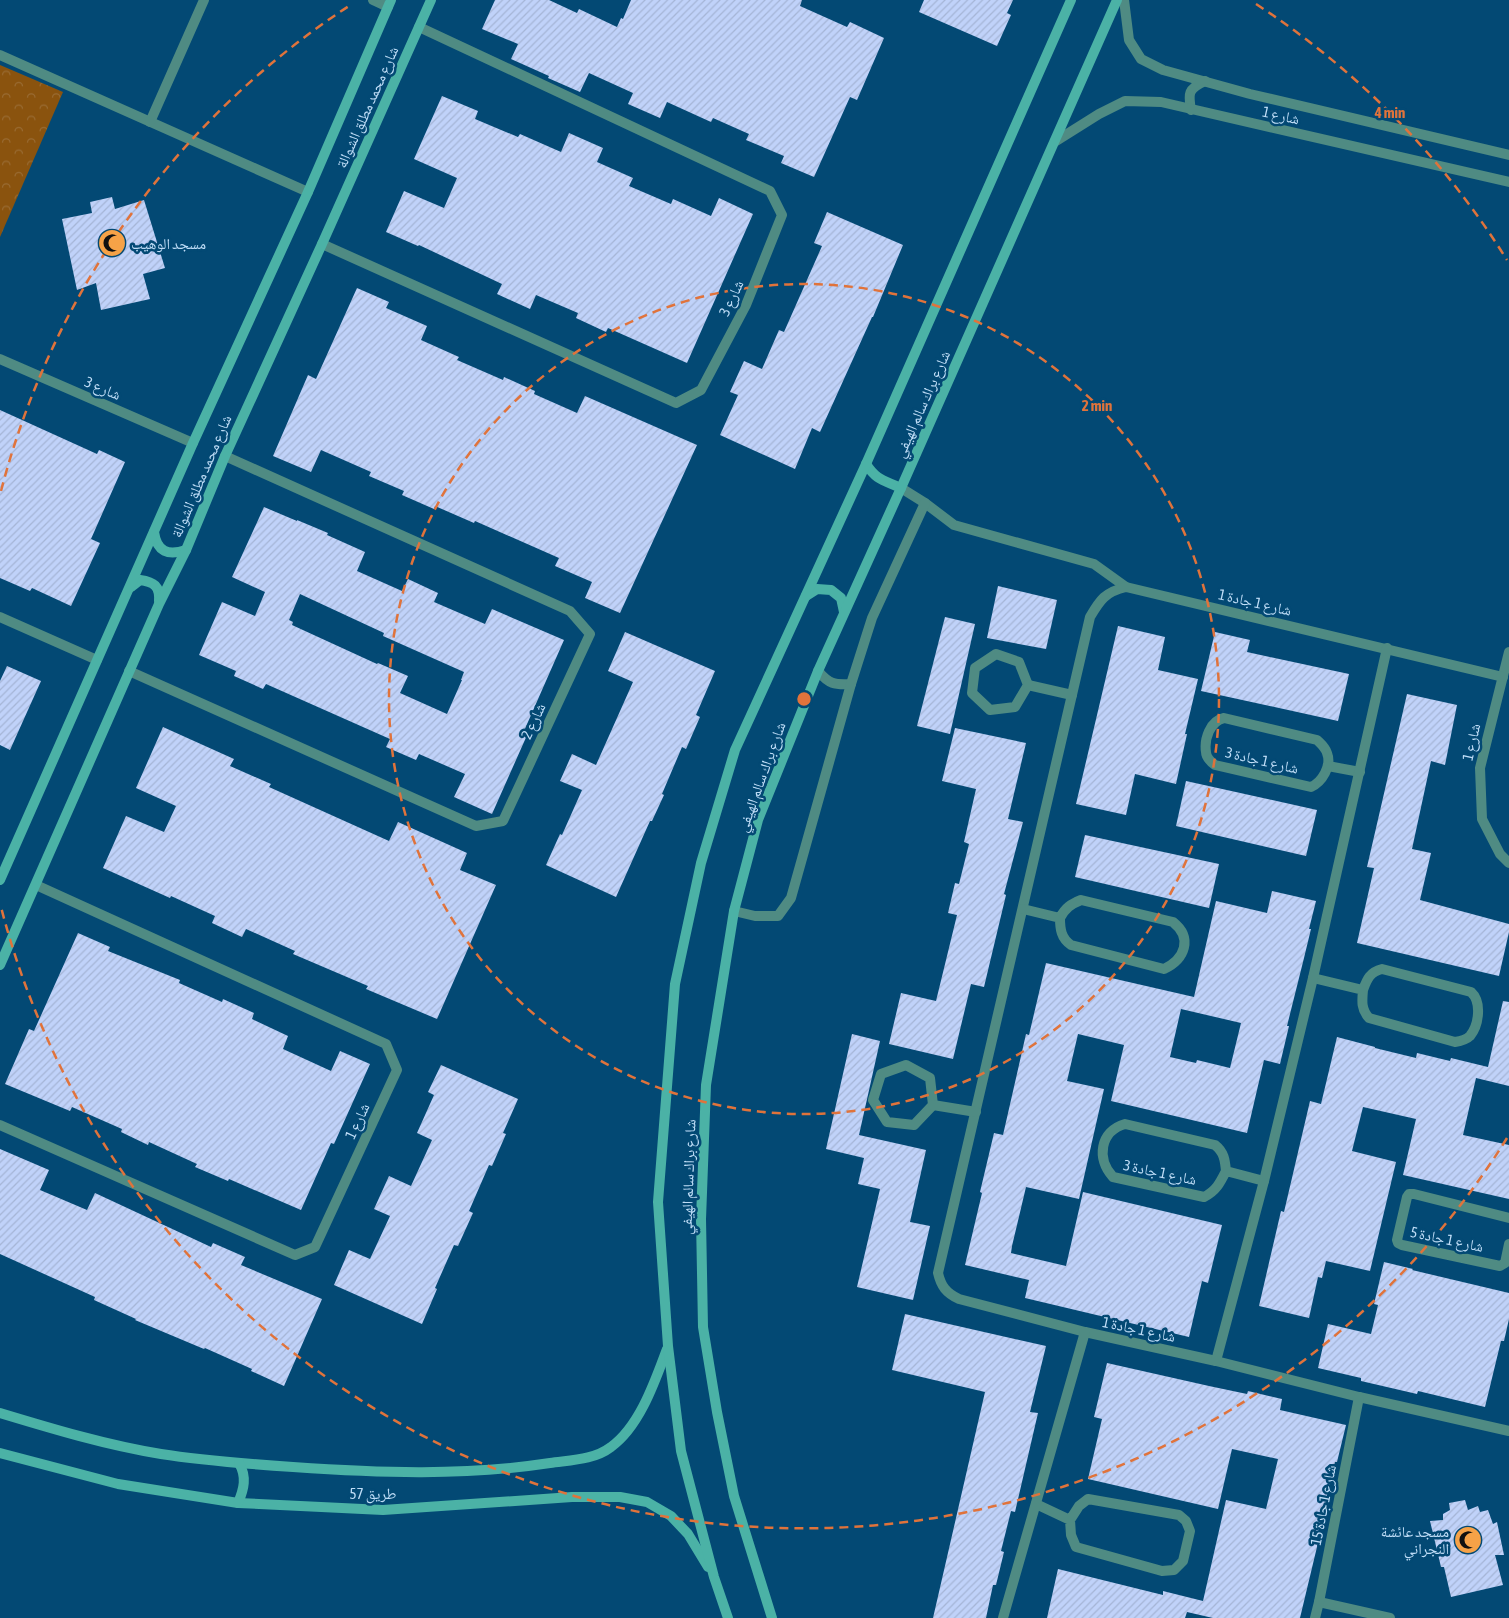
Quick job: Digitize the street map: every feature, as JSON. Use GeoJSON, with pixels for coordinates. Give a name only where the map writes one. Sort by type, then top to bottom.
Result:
{"type":"FeatureCollection","features":[{"type":"Feature","properties":{"kind":"street"},"geometry":{"type":"LineString","coordinates":[[150,122],[204,0]]}},
{"type":"Feature","properties":{"kind":"street"},"geometry":{"type":"LineString","coordinates":[[373,0],[390,4]]}},
{"type":"Feature","properties":{"kind":"street","name":"شارع محمد مطلق الشوالة"},"geometry":{"type":"LineString","coordinates":[[0,965],[129,671],[186,550],[225,456],[322,244],[430,0]]}},
{"type":"Feature","properties":{"kind":"street","name":"شارع براك سالم الهيفي"},"geometry":{"type":"LineString","coordinates":[[728,1618],[714,1577],[681,1451],[668,1346],[658,1202],[675,984],[701,863],[736,750],[866,464],[1071,0]]}},
{"type":"Feature","properties":{"kind":"street","name":"شارع براك سالم الهيفي"},"geometry":{"type":"LineString","coordinates":[[772,1618],[734,1496],[717,1412],[703,1327],[700,1219],[706,1085],[734,912],[758,820],[818,671],[1056,141],[1117,0]]}},
{"type":"Feature","properties":{"kind":"street","name":"شارع 1"},"geometry":{"type":"LineString","coordinates":[[1124,0],[1129,40],[1141,59],[1163,70],[1250,94],[1509,155]]}},
{"type":"Feature","properties":{"kind":"street","name":"شارع محمد مطلق الشوالة"},"geometry":{"type":"LineString","coordinates":[[1,874],[193,443],[308,192],[390,4]]}},
{"type":"Feature","properties":{"kind":"street","name":"شارع 3"},"geometry":{"type":"LineString","coordinates":[[322,244],[676,403],[701,390],[746,305],[782,214],[770,191],[419,27]]}},
{"type":"Feature","properties":{"kind":"street"},"geometry":{"type":"LineString","coordinates":[[0,55],[308,192]]}},
{"type":"Feature","properties":{"kind":"street"},"geometry":{"type":"LineString","coordinates":[[1191,110],[1188,95],[1193,86],[1205,81]]}},
{"type":"Feature","properties":{"kind":"street","name":"شارع 1"},"geometry":{"type":"LineString","coordinates":[[1056,141],[1099,114],[1125,101],[1161,102],[1509,182]]}},
{"type":"Feature","properties":{"kind":"street","name":"شارع 3"},"geometry":{"type":"LineString","coordinates":[[0,359],[193,443]]}},
{"type":"Feature","properties":{"kind":"street","name":"شارع 2"},"geometry":{"type":"LineString","coordinates":[[129,671],[476,826],[503,821],[590,634],[570,611],[225,456]]}},
{"type":"Feature","properties":{"kind":"street"},"geometry":{"type":"LineString","coordinates":[[866,464],[872,474],[901,488],[954,525],[1094,564],[1126,587]]}},
{"type":"Feature","properties":{"kind":"street"},"geometry":{"type":"LineString","coordinates":[[734,912],[756,916],[778,916],[791,898],[851,684],[872,618],[925,503]]}},
{"type":"Feature","properties":{"kind":"street"},"geometry":{"type":"LineString","coordinates":[[154,532],[157,544],[164,551],[172,553],[186,550]]}},
{"type":"Feature","properties":{"kind":"street"},"geometry":{"type":"LineString","coordinates":[[128,591],[140,580],[150,582],[159,589],[159,604]]}},
{"type":"Feature","properties":{"kind":"street","name":"شارع 1 جادة 1"},"geometry":{"type":"LineString","coordinates":[[1503,677],[1126,587],[1114,590],[1104,596],[1090,618],[938,1273],[944,1289],[958,1299],[1085,1332],[1216,1361],[1509,1432]]}},
{"type":"Feature","properties":{"kind":"street"},"geometry":{"type":"LineString","coordinates":[[806,596],[817,589],[831,590],[840,598],[844,612]]}},
{"type":"Feature","properties":{"kind":"street"},"geometry":{"type":"LineString","coordinates":[[0,617],[97,660]]}},
{"type":"Feature","properties":{"kind":"street"},"geometry":{"type":"LineString","coordinates":[[1216,1361],[1264,1181],[1313,978],[1387,648]]}},
{"type":"Feature","properties":{"kind":"street","name":"شارع 1"},"geometry":{"type":"LineString","coordinates":[[1509,652],[1480,768],[1482,819],[1500,854],[1509,863]]}},
{"type":"Feature","properties":{"kind":"street"},"geometry":{"type":"LineString","coordinates":[[996,654],[1020,662],[1028,686],[1015,707],[990,710],[972,693],[975,668],[996,654]]}},
{"type":"Feature","properties":{"kind":"street"},"geometry":{"type":"LineString","coordinates":[[818,671],[828,682],[838,685],[851,684]]}},
{"type":"Feature","properties":{"kind":"street"},"geometry":{"type":"LineString","coordinates":[[1028,686],[1072,695]]}},
{"type":"Feature","properties":{"kind":"street","name":"شارع 1 جادة 3"},"geometry":{"type":"LineString","coordinates":[[1224,718],[1233,720],[1317,740],[1328,754],[1328,766],[1318,784],[1311,787],[1215,765],[1205,753],[1207,738],[1211,725],[1217,720],[1224,718]]}},
{"type":"Feature","properties":{"kind":"street"},"geometry":{"type":"LineString","coordinates":[[1328,766],[1360,772]]}},
{"type":"Feature","properties":{"kind":"street","name":"شارع 1"},"geometry":{"type":"LineString","coordinates":[[0,1125],[295,1255],[315,1247],[397,1070],[386,1044],[36,885]]}},
{"type":"Feature","properties":{"kind":"street"},"geometry":{"type":"LineString","coordinates":[[1081,900],[1173,922],[1184,935],[1181,957],[1173,965],[1164,969],[1071,945],[1064,940],[1060,929],[1060,918],[1064,909],[1072,903],[1081,900]]}},
{"type":"Feature","properties":{"kind":"street"},"geometry":{"type":"LineString","coordinates":[[1023,908],[1060,918]]}},
{"type":"Feature","properties":{"kind":"street"},"geometry":{"type":"LineString","coordinates":[[1382,969],[1471,992],[1475,995],[1479,1004],[1477,1018],[1471,1035],[1464,1040],[1456,1042],[1369,1018],[1364,1013],[1362,1004],[1363,990],[1368,977],[1375,970],[1382,969]]}},
{"type":"Feature","properties":{"kind":"street"},"geometry":{"type":"LineString","coordinates":[[1313,978],[1363,990]]}},
{"type":"Feature","properties":{"kind":"street"},"geometry":{"type":"LineString","coordinates":[[906,1064],[930,1078],[933,1105],[914,1125],[888,1122],[873,1100],[881,1074],[906,1064]]}},
{"type":"Feature","properties":{"kind":"street"},"geometry":{"type":"LineString","coordinates":[[933,1105],[976,1112]]}},
{"type":"Feature","properties":{"kind":"street","name":"شارع 1 جادة 3"},"geometry":{"type":"LineString","coordinates":[[1125,1124],[1215,1145],[1222,1150],[1226,1171],[1213,1193],[1204,1197],[1113,1177],[1106,1170],[1102,1160],[1103,1146],[1108,1132],[1125,1124]]}},
{"type":"Feature","properties":{"kind":"street"},"geometry":{"type":"LineString","coordinates":[[1226,1171],[1264,1181]]}},
{"type":"Feature","properties":{"kind":"street","name":"شارع 1 جادة 5"},"geometry":{"type":"LineString","coordinates":[[1509,1218],[1409,1194],[1397,1240],[1402,1245],[1500,1266],[1505,1263],[1509,1244]]}},
{"type":"Feature","properties":{"kind":"street"},"geometry":{"type":"LineString","coordinates":[[1003,1618],[1085,1332]]}},
{"type":"Feature","properties":{"kind":"street","name":"طريق 57"},"geometry":{"type":"LineString","coordinates":[[0,1413],[100,1442],[162,1454],[239,1463],[328,1469],[438,1472],[514,1468],[586,1458],[611,1447],[629,1429],[640,1413],[650,1394],[668,1346]]}},
{"type":"Feature","properties":{"kind":"street","name":"شارع 1 جادة 15"},"geometry":{"type":"LineString","coordinates":[[1315,1618],[1359,1397]]}},
{"type":"Feature","properties":{"kind":"street","name":"طريق 57"},"geometry":{"type":"LineString","coordinates":[[0,1453],[118,1484],[238,1503],[383,1510],[572,1497],[620,1497],[647,1502],[671,1516],[688,1534],[714,1577]]}},
{"type":"Feature","properties":{"kind":"street"},"geometry":{"type":"LineString","coordinates":[[238,1503],[245,1481],[244,1470],[239,1463]]}},
{"type":"Feature","properties":{"kind":"street"},"geometry":{"type":"LineString","coordinates":[[1088,1499],[1179,1515],[1186,1521],[1190,1532],[1183,1561],[1174,1570],[1162,1571],[1076,1547],[1071,1535],[1070,1520],[1079,1506],[1088,1499]]}},
{"type":"Feature","properties":{"kind":"street"},"geometry":{"type":"LineString","coordinates":[[1036,1504],[1070,1520]]}},
{"type":"Feature","properties":{"kind":"street"},"geometry":{"type":"LineString","coordinates":[[1319,1602],[1390,1618]]}},
{"type":"Feature","properties":{"kind":"green space"},"geometry":{"type":"Polygon","coordinates":[[[0,65],[63,92],[0,237],[0,65]]]}},
{"type":"Feature","properties":{"kind":"building"},"geometry":{"type":"Polygon","coordinates":[[[495,0],[549,0],[577,13],[579,9],[617,27],[621,18],[623,19],[631,0],[802,0],[800,6],[847,27],[850,22],[884,38],[857,100],[850,97],[814,177],[781,163],[784,156],[746,140],[749,134],[713,118],[711,122],[667,102],[660,118],[628,104],[633,93],[589,73],[580,92],[511,59],[518,44],[482,29],[495,0]]]}},
{"type":"Feature","properties":{"kind":"building"},"geometry":{"type":"Polygon","coordinates":[[[924,0],[1013,0],[1007,13],[1011,15],[997,46],[919,12],[924,0]]]}},
{"type":"Feature","properties":{"kind":"building"},"geometry":{"type":"Polygon","coordinates":[[[442,96],[478,111],[475,119],[518,137],[520,134],[561,152],[569,133],[603,148],[597,162],[633,178],[629,186],[671,204],[673,199],[711,216],[719,198],[753,214],[687,363],[608,328],[606,332],[576,318],[578,313],[536,295],[530,309],[497,294],[502,284],[419,245],[386,232],[404,191],[444,208],[457,178],[414,159],[442,96]]]}},
{"type":"Feature","properties":{"kind":"building","name":"مسجد الوهيب"},"geometry":{"type":"Polygon","coordinates":[[[112,197],[115,209],[144,200],[165,268],[143,274],[150,299],[101,310],[96,283],[77,290],[62,219],[92,213],[90,202],[112,197]]]}},
{"type":"Feature","properties":{"kind":"building"},"geometry":{"type":"Polygon","coordinates":[[[827,212],[903,245],[873,317],[820,432],[812,428],[795,469],[720,435],[738,395],[730,392],[744,361],[762,369],[779,330],[784,332],[822,246],[814,243],[827,212]]]}},
{"type":"Feature","properties":{"kind":"building"},"geometry":{"type":"Polygon","coordinates":[[[357,288],[389,302],[386,308],[427,326],[421,340],[459,357],[457,360],[503,380],[504,377],[535,391],[534,394],[577,413],[585,396],[697,445],[620,613],[585,598],[592,582],[555,566],[559,558],[475,521],[474,523],[435,506],[434,509],[402,495],[404,491],[369,476],[371,472],[321,450],[311,472],[273,456],[308,375],[316,379],[357,288]]]}},
{"type":"Feature","properties":{"kind":"building"},"geometry":{"type":"Polygon","coordinates":[[[0,410],[97,454],[99,450],[125,462],[91,539],[100,543],[71,606],[32,588],[30,591],[0,578],[0,410]]]}},
{"type":"Feature","properties":{"kind":"building"},"geometry":{"type":"Polygon","coordinates":[[[264,507],[328,533],[327,535],[365,552],[357,571],[402,591],[408,579],[438,593],[434,602],[485,624],[492,609],[564,640],[524,731],[528,733],[492,814],[454,797],[465,774],[419,754],[416,760],[386,747],[390,739],[266,684],[263,689],[234,676],[236,671],[199,655],[222,602],[255,616],[265,592],[232,577],[264,507]],[[300,594],[289,620],[293,622],[292,625],[408,676],[400,693],[447,714],[464,672],[383,636],[384,633],[300,594]]]}},
{"type":"Feature","properties":{"kind":"building"},"geometry":{"type":"Polygon","coordinates":[[[998,586],[1057,600],[1046,649],[987,638],[998,586]]]}},
{"type":"Feature","properties":{"kind":"building"},"geometry":{"type":"Polygon","coordinates":[[[945,617],[975,624],[950,734],[917,726],[945,617]]]}},
{"type":"Feature","properties":{"kind":"building"},"geometry":{"type":"Polygon","coordinates":[[[1118,626],[1165,637],[1158,670],[1198,679],[1176,784],[1135,774],[1126,815],[1076,804],[1118,626]]]}},
{"type":"Feature","properties":{"kind":"building"},"geometry":{"type":"Polygon","coordinates":[[[625,632],[715,671],[696,715],[700,717],[686,749],[682,747],[662,794],[664,795],[652,821],[650,821],[616,897],[546,865],[582,790],[560,781],[572,754],[596,765],[633,682],[608,671],[625,632]]]}},
{"type":"Feature","properties":{"kind":"building"},"geometry":{"type":"Polygon","coordinates":[[[1215,632],[1250,640],[1247,652],[1349,674],[1338,721],[1201,691],[1215,632]]]}},
{"type":"Feature","properties":{"kind":"building"},"geometry":{"type":"Polygon","coordinates":[[[7,666],[41,681],[10,750],[0,745],[0,681],[7,666]]]}},
{"type":"Feature","properties":{"kind":"building"},"geometry":{"type":"Polygon","coordinates":[[[1407,694],[1457,705],[1445,765],[1431,761],[1412,849],[1431,853],[1420,900],[1509,924],[1509,932],[1499,976],[1357,943],[1374,868],[1367,867],[1407,694]]]}},
{"type":"Feature","properties":{"kind":"building"},"geometry":{"type":"Polygon","coordinates":[[[163,727],[234,759],[230,766],[271,784],[269,787],[389,841],[398,822],[467,853],[460,870],[496,885],[437,1019],[366,989],[368,986],[293,954],[295,951],[246,929],[242,937],[212,923],[215,916],[103,868],[126,816],[164,832],[176,806],[136,788],[163,727]]]}},
{"type":"Feature","properties":{"kind":"building"},"geometry":{"type":"Polygon","coordinates":[[[955,728],[1026,743],[1008,819],[1023,822],[1004,894],[1006,895],[984,987],[971,984],[953,1059],[889,1044],[901,993],[936,1001],[957,915],[948,913],[955,883],[959,884],[969,844],[964,842],[976,789],[942,781],[955,728]]]}},
{"type":"Feature","properties":{"kind":"building"},"geometry":{"type":"Polygon","coordinates":[[[1186,781],[1317,810],[1306,856],[1176,826],[1186,781]]]}},
{"type":"Feature","properties":{"kind":"building"},"geometry":{"type":"Polygon","coordinates":[[[1085,835],[1219,864],[1209,908],[1075,877],[1085,835]]]}},
{"type":"Feature","properties":{"kind":"building"},"geometry":{"type":"Polygon","coordinates":[[[1272,891],[1316,901],[1280,1064],[1264,1060],[1247,1133],[1111,1101],[1124,1045],[1078,1034],[1067,1081],[1104,1089],[1079,1199],[1026,1187],[1012,1246],[1011,1253],[1066,1266],[1083,1192],[1222,1225],[1208,1283],[1202,1281],[1189,1337],[1025,1298],[1029,1280],[965,1265],[994,1133],[1003,1135],[1026,1034],[1029,1035],[1046,963],[1194,997],[1216,901],[1267,913],[1272,891]],[[1181,1009],[1170,1057],[1196,1063],[1197,1060],[1230,1068],[1241,1023],[1181,1009]]]}},
{"type":"Feature","properties":{"kind":"building"},"geometry":{"type":"Polygon","coordinates":[[[78,933],[110,947],[108,951],[180,980],[179,983],[222,1002],[223,999],[254,1013],[252,1019],[288,1036],[283,1049],[331,1071],[340,1051],[370,1064],[334,1144],[331,1143],[301,1210],[229,1179],[228,1181],[195,1167],[197,1164],[149,1142],[148,1145],[121,1132],[122,1129],[72,1107],[70,1111],[5,1084],[29,1029],[34,1031],[78,933]]]}},
{"type":"Feature","properties":{"kind":"building"},"geometry":{"type":"Polygon","coordinates":[[[1503,1001],[1509,1002],[1509,1086],[1476,1078],[1463,1135],[1509,1145],[1509,1199],[1403,1175],[1416,1119],[1363,1107],[1352,1151],[1396,1162],[1370,1271],[1326,1261],[1322,1278],[1318,1277],[1309,1318],[1259,1306],[1281,1211],[1284,1212],[1310,1101],[1321,1104],[1337,1037],[1416,1058],[1417,1053],[1450,1061],[1451,1058],[1488,1067],[1503,1001]]]}},
{"type":"Feature","properties":{"kind":"building"},"geometry":{"type":"Polygon","coordinates":[[[852,1034],[880,1041],[859,1135],[926,1150],[910,1222],[930,1226],[913,1300],[857,1287],[880,1189],[858,1184],[864,1158],[826,1149],[852,1034]]]}},
{"type":"Feature","properties":{"kind":"building"},"geometry":{"type":"Polygon","coordinates":[[[441,1065],[518,1099],[503,1133],[506,1134],[492,1166],[489,1165],[469,1211],[473,1213],[458,1246],[454,1245],[422,1324],[334,1285],[349,1250],[370,1259],[390,1216],[374,1209],[389,1176],[411,1186],[432,1140],[417,1133],[434,1095],[428,1092],[441,1065]]]}},
{"type":"Feature","properties":{"kind":"building"},"geometry":{"type":"Polygon","coordinates":[[[0,1149],[49,1170],[40,1190],[87,1210],[95,1193],[211,1247],[213,1243],[245,1257],[241,1265],[322,1299],[284,1386],[205,1348],[135,1320],[94,1300],[95,1297],[0,1254],[0,1149]]]}},
{"type":"Feature","properties":{"kind":"building"},"geometry":{"type":"Polygon","coordinates":[[[1384,1262],[1509,1293],[1509,1319],[1504,1341],[1501,1341],[1485,1407],[1418,1391],[1417,1394],[1361,1381],[1361,1378],[1318,1368],[1328,1324],[1371,1334],[1378,1305],[1374,1304],[1384,1262]]]}},
{"type":"Feature","properties":{"kind":"building"},"geometry":{"type":"Polygon","coordinates":[[[905,1314],[1046,1346],[1030,1412],[1038,1413],[1015,1512],[1011,1511],[1001,1551],[1004,1552],[996,1585],[993,1585],[986,1618],[933,1618],[985,1392],[892,1370],[905,1314]]]}},
{"type":"Feature","properties":{"kind":"building"},"geometry":{"type":"Polygon","coordinates":[[[1107,1363],[1247,1394],[1248,1391],[1282,1399],[1280,1410],[1346,1425],[1337,1462],[1335,1462],[1326,1500],[1328,1501],[1300,1618],[1213,1618],[1187,1612],[1185,1618],[1047,1618],[1058,1569],[1163,1595],[1163,1591],[1203,1601],[1226,1500],[1266,1509],[1278,1459],[1232,1449],[1218,1509],[1088,1479],[1102,1419],[1094,1417],[1107,1363]]]}},
{"type":"Feature","properties":{"kind":"building","name":"مسجد عائشة النجراني"},"geometry":{"type":"Polygon","coordinates":[[[1465,1500],[1468,1510],[1478,1506],[1480,1512],[1488,1510],[1493,1524],[1497,1522],[1504,1555],[1495,1555],[1503,1585],[1451,1597],[1444,1567],[1441,1567],[1430,1521],[1443,1520],[1443,1514],[1450,1510],[1449,1503],[1465,1500]]]}},
{"type":"Feature","properties":{"kind":"place","name":"مسجد الوهيب"},"geometry":{"type":"Point","coordinates":[112,243]}},
{"type":"Feature","properties":{"kind":"place","name":"مسجد عائشة النجراني"},"geometry":{"type":"Point","coordinates":[1468,1540]}}]}
